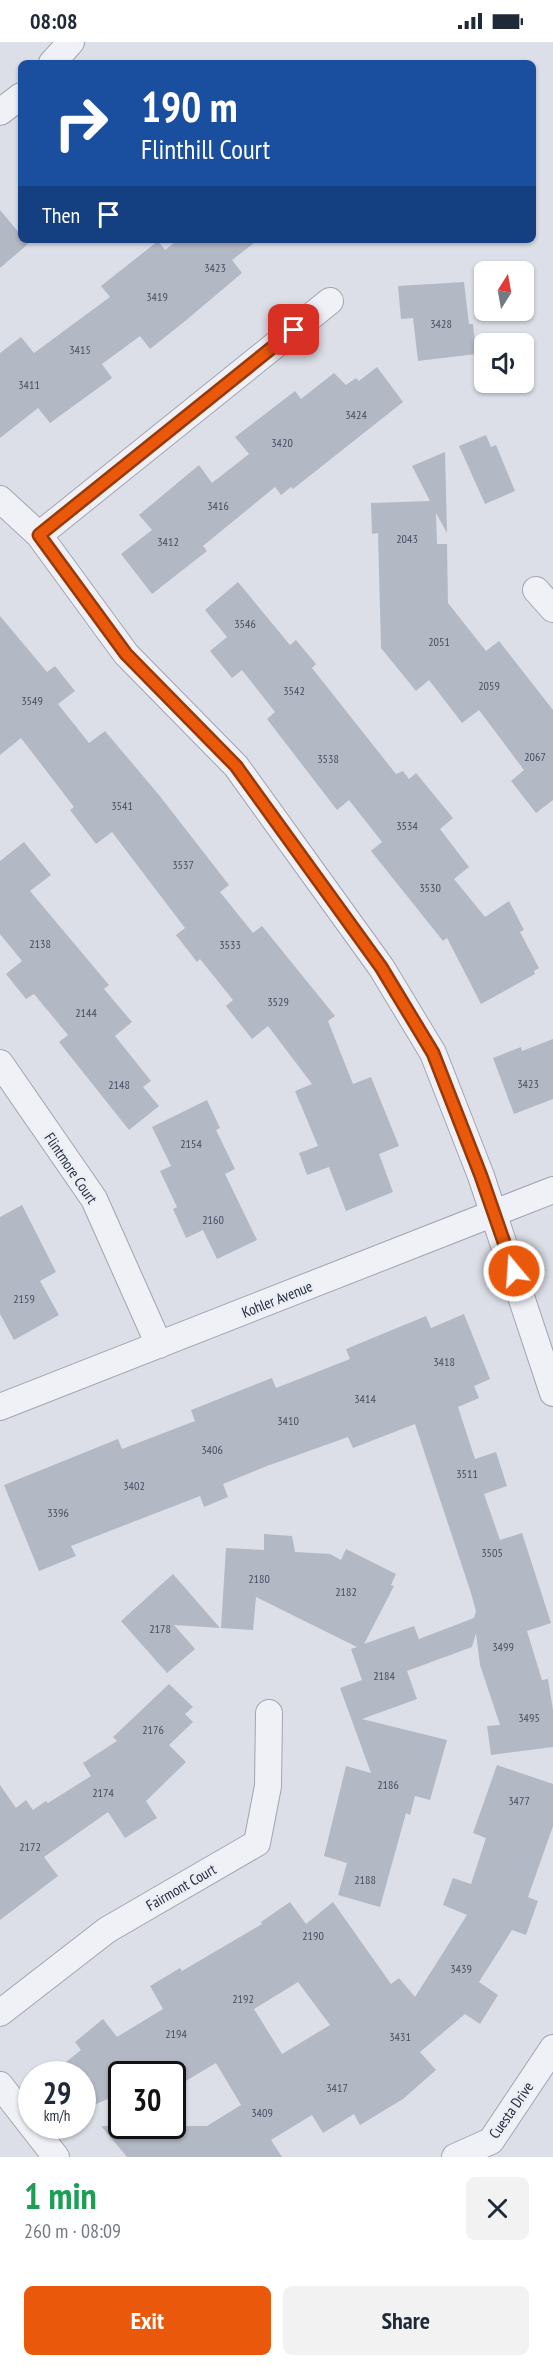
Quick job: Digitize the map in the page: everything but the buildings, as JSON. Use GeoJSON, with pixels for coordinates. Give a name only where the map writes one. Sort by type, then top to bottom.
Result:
{"type":"FeatureCollection","features":[{"type":"Feature","properties":{"kind":"street"},"geometry":{"type":"LineString","coordinates":[[54,60],[71,42]]}},
{"type":"Feature","properties":{"kind":"street"},"geometry":{"type":"LineString","coordinates":[[0,112],[18,98]]}},
{"type":"Feature","properties":{"kind":"street"},"geometry":{"type":"LineString","coordinates":[[39,535],[330,301]]}},
{"type":"Feature","properties":{"kind":"street"},"geometry":{"type":"LineString","coordinates":[[0,499],[39,535],[126,654],[236,766],[381,967],[433,1053],[494,1213],[553,1393]]}},
{"type":"Feature","properties":{"kind":"street"},"geometry":{"type":"LineString","coordinates":[[536,590],[553,609]]}},
{"type":"Feature","properties":{"kind":"street","name":"Flintmore Court"},"geometry":{"type":"LineString","coordinates":[[0,1063],[94,1199],[159,1345]]}},
{"type":"Feature","properties":{"kind":"street","name":"Kohler Avenue"},"geometry":{"type":"LineString","coordinates":[[0,1407],[553,1190]]}},
{"type":"Feature","properties":{"kind":"street","name":"Fairmont Court"},"geometry":{"type":"LineString","coordinates":[[0,2013],[107,1930],[257,1843],[268,1786],[268,1713]]}},
{"type":"Feature","properties":{"kind":"street","name":"Cuesta Drive"},"geometry":{"type":"LineString","coordinates":[[455,2157],[491,2141],[553,2048]]}},
{"type":"Feature","properties":{"kind":"street"},"geometry":{"type":"LineString","coordinates":[[0,2085],[56,2157]]}},
{"type":"Feature","properties":{"kind":"route"},"geometry":{"type":"LineString","coordinates":[[294,330],[39,535],[126,654],[236,766],[381,967],[433,1053],[481,1176],[514,1271]]}}]}
